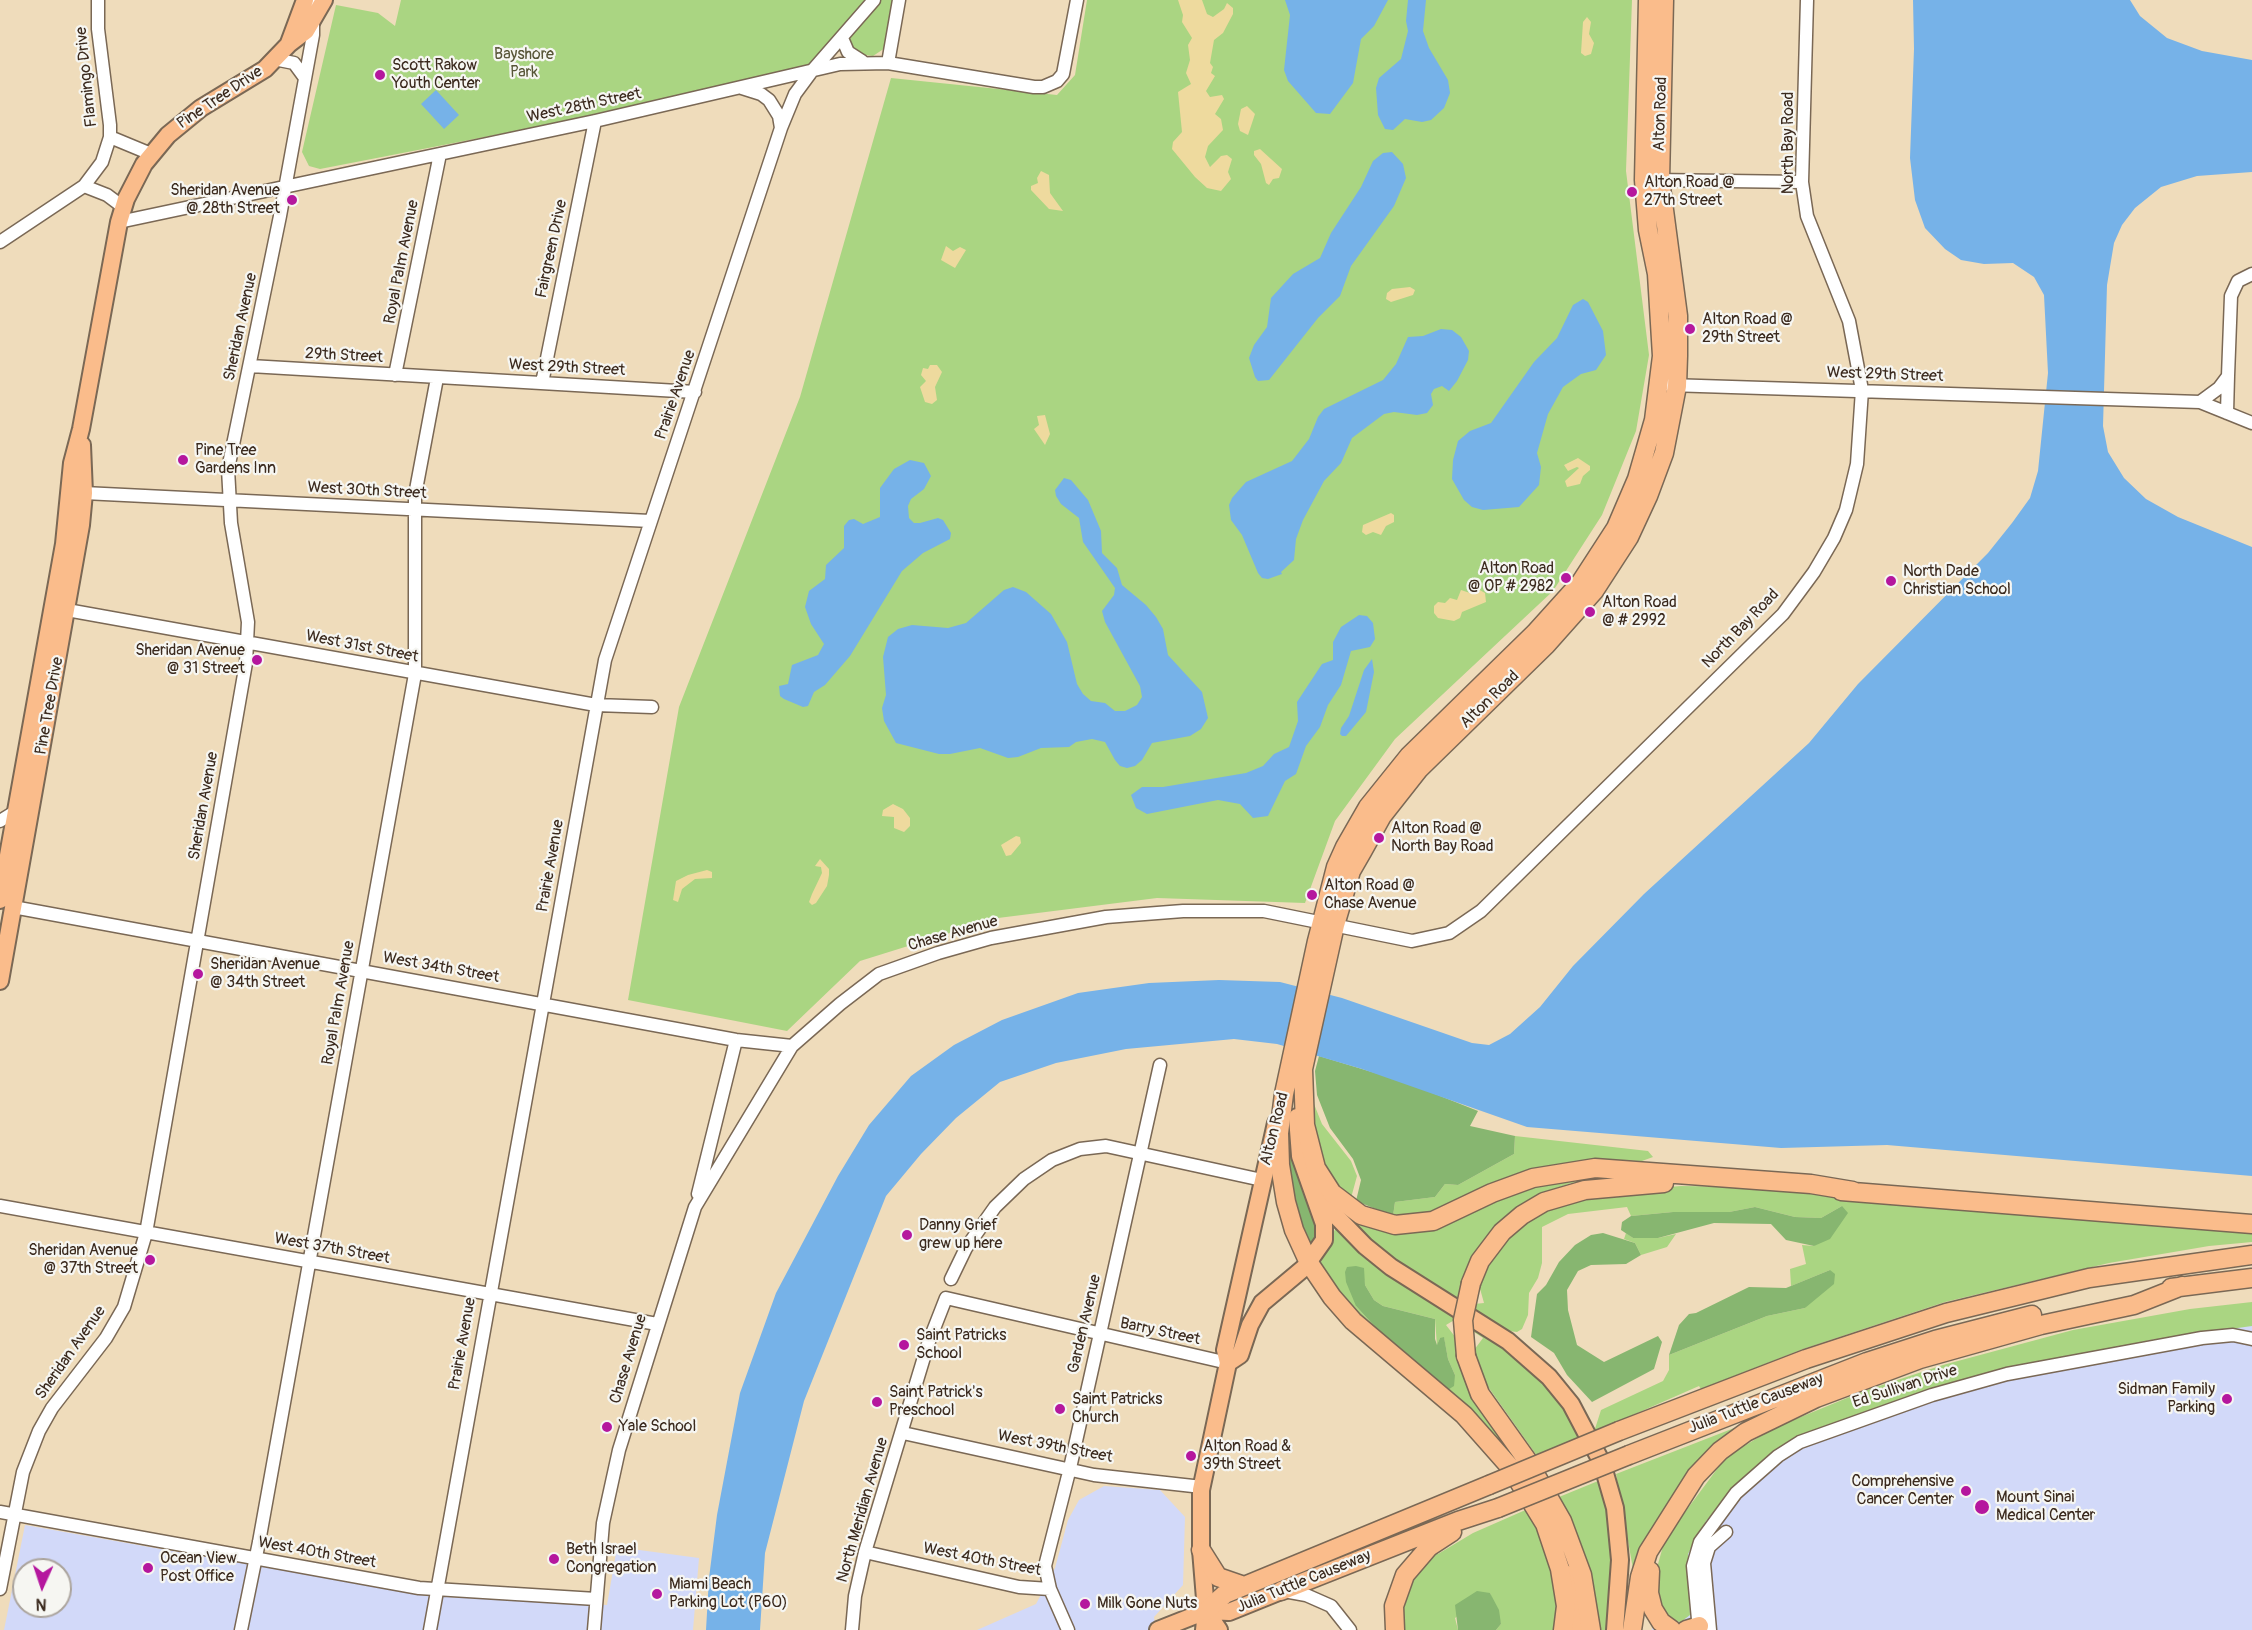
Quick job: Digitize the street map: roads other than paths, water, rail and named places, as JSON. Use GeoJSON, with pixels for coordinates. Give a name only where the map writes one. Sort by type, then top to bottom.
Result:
{"type":"FeatureCollection","features":[{"type":"Feature","properties":{"kind":"highway","name":"Alton Road"},"geometry":{"type":"LineString","coordinates":[[1648,0],[1652,180]]}},
{"type":"Feature","properties":{"kind":"highway","name":"Alton Road"},"geometry":{"type":"LineString","coordinates":[[1282,1102],[1297,1068],[1328,923],[1352,871],[1383,816],[1419,769],[1546,645],[1594,591],[1629,537],[1651,490],[1664,453],[1669,385],[1657,274],[1648,230],[1665,0]]}},
{"type":"Feature","properties":{"kind":"highway"},"geometry":{"type":"LineString","coordinates":[[1297,1068],[1311,1154],[1321,1179],[1347,1206],[1368,1218],[1388,1224],[1428,1222],[1514,1185],[1557,1173],[1595,1168],[1811,1184],[1853,1191]]}},
{"type":"Feature","properties":{"kind":"highway"},"geometry":{"type":"LineString","coordinates":[[1282,1102],[1279,1140],[1281,1179],[1294,1230],[1309,1263],[1332,1298],[1353,1321],[1451,1403],[1486,1437],[1520,1481],[1545,1524],[1563,1582],[1566,1606],[1563,1630]]}},
{"type":"Feature","properties":{"kind":"highway"},"geometry":{"type":"LineString","coordinates":[[1591,1630],[1582,1575],[1563,1521],[1540,1479],[1480,1394],[1466,1356],[1463,1320],[1471,1283],[1486,1251],[1506,1228],[1533,1208],[1568,1194],[1658,1183],[1736,1184],[1853,1191],[2252,1224]]}},
{"type":"Feature","properties":{"kind":"highway","name":"Julia Tuttle Causeway"},"geometry":{"type":"LineString","coordinates":[[1206,1611],[1225,1594],[1244,1586],[1619,1431],[1824,1353],[1946,1313],[2071,1282],[2252,1255]]}},
{"type":"Feature","properties":{"kind":"highway","name":"Julia Tuttle Causeway"},"geometry":{"type":"LineString","coordinates":[[1281,1591],[1458,1521],[1496,1509],[1816,1380],[1923,1344],[2067,1307],[2182,1286],[2252,1278]]}},
{"type":"Feature","properties":{"kind":"highway"},"geometry":{"type":"LineString","coordinates":[[1632,1630],[1644,1564],[1660,1532],[1685,1489],[1732,1441],[1776,1416],[1864,1378],[1920,1359],[2031,1327],[2134,1305],[2182,1286]]}},
{"type":"Feature","properties":{"kind":"highway"},"geometry":{"type":"LineString","coordinates":[[1395,1630],[1396,1595],[1412,1564],[1439,1539],[1496,1509]]}},
{"type":"Feature","properties":{"kind":"highway"},"geometry":{"type":"LineString","coordinates":[[1660,1532],[1651,1565],[1649,1593],[1656,1615],[1672,1630]]}},
{"type":"Feature","properties":{"kind":"highway"},"geometry":{"type":"LineString","coordinates":[[1200,1550],[1218,1577],[1244,1586]]}},
{"type":"Feature","properties":{"kind":"main road","name":"Pine Tree Drive"},"geometry":{"type":"LineString","coordinates":[[289,44],[305,0]]}},
{"type":"Feature","properties":{"kind":"main road","name":"Pine Tree Drive"},"geometry":{"type":"LineString","coordinates":[[7,904],[3,858],[16,811],[64,544],[72,463],[81,429],[121,215],[133,182],[151,154],[183,122],[247,82],[274,60],[306,31],[324,0]]}},
{"type":"Feature","properties":{"kind":"main road","name":"Pine Tree Drive"},"geometry":{"type":"LineString","coordinates":[[0,981],[7,904],[67,610],[84,493],[81,429]]}},
{"type":"Feature","properties":{"kind":"main road","name":"Alton Road"},"geometry":{"type":"LineString","coordinates":[[1228,1364],[1240,1355],[1250,1324],[1262,1303],[1309,1263],[1322,1243],[1324,1228],[1302,1161],[1297,1068]]}},
{"type":"Feature","properties":{"kind":"main road","name":"Alton Road"},"geometry":{"type":"LineString","coordinates":[[1204,1630],[1206,1611],[1200,1550],[1202,1487],[1228,1364],[1225,1350],[1262,1180],[1282,1102]]}},
{"type":"Feature","properties":{"kind":"main road"},"geometry":{"type":"LineString","coordinates":[[1299,1129],[1306,1156],[1321,1190],[1335,1215],[1354,1236],[1391,1267],[1524,1353],[1549,1377],[1578,1416],[1602,1463],[1615,1508],[1620,1560],[1615,1630]]}},
{"type":"Feature","properties":{"kind":"main road"},"geometry":{"type":"LineString","coordinates":[[1545,1524],[1564,1565],[1580,1630]]}},
{"type":"Feature","properties":{"kind":"main road","name":"Julia Tuttle Causeway"},"geometry":{"type":"LineString","coordinates":[[1206,1611],[1229,1612],[1281,1591]]}},
{"type":"Feature","properties":{"kind":"main road","name":"Alton Road"},"geometry":{"type":"LineString","coordinates":[[1206,1611],[1219,1630]]}},
{"type":"Feature","properties":{"kind":"main road"},"geometry":{"type":"LineString","coordinates":[[1158,1630],[1206,1611]]}},
{"type":"Feature","properties":{"kind":"street","name":"Flamingo Drive"},"geometry":{"type":"LineString","coordinates":[[0,242],[84,186],[102,162],[110,137],[110,107],[98,29],[98,0]]}},
{"type":"Feature","properties":{"kind":"street","name":"Sheridan Avenue"},"geometry":{"type":"LineString","coordinates":[[0,1589],[23,1472],[39,1431],[52,1408],[106,1338],[124,1307],[146,1233],[248,642],[248,622],[229,500],[228,469],[232,438],[250,366],[313,35],[313,0]]}},
{"type":"Feature","properties":{"kind":"street","name":"Prairie Avenue"},"geometry":{"type":"LineString","coordinates":[[430,1630],[605,660],[781,128],[795,94],[874,0]]}},
{"type":"Feature","properties":{"kind":"street"},"geometry":{"type":"LineString","coordinates":[[888,63],[898,0]]}},
{"type":"Feature","properties":{"kind":"street","name":"West 28th Street"},"geometry":{"type":"LineString","coordinates":[[121,215],[285,187],[595,121],[840,64],[888,63],[1034,87],[1056,81],[1065,67],[1077,0]]}},
{"type":"Feature","properties":{"kind":"street","name":"North Bay Road"},"geometry":{"type":"LineString","coordinates":[[1328,923],[1412,941],[1449,933],[1481,911],[1783,614],[1814,572],[1834,538],[1846,510],[1857,464],[1862,390],[1849,321],[1807,216],[1802,182],[1807,0]]}},
{"type":"Feature","properties":{"kind":"street"},"geometry":{"type":"LineString","coordinates":[[842,38],[853,57],[863,62]]}},
{"type":"Feature","properties":{"kind":"street"},"geometry":{"type":"LineString","coordinates":[[274,60],[294,63],[305,78]]}},
{"type":"Feature","properties":{"kind":"street"},"geometry":{"type":"LineString","coordinates":[[741,88],[761,94],[769,100],[779,116],[781,128]]}},
{"type":"Feature","properties":{"kind":"street","name":"Fairgreen Drive"},"geometry":{"type":"LineString","coordinates":[[542,383],[595,121]]}},
{"type":"Feature","properties":{"kind":"street"},"geometry":{"type":"LineString","coordinates":[[110,137],[151,154]]}},
{"type":"Feature","properties":{"kind":"street","name":"Royal Palm Avenue"},"geometry":{"type":"LineString","coordinates":[[395,375],[440,154]]}},
{"type":"Feature","properties":{"kind":"street"},"geometry":{"type":"LineString","coordinates":[[1652,180],[1802,182]]}},
{"type":"Feature","properties":{"kind":"street"},"geometry":{"type":"LineString","coordinates":[[84,186],[107,195],[121,215]]}},
{"type":"Feature","properties":{"kind":"street"},"geometry":{"type":"LineString","coordinates":[[2227,413],[2231,296],[2238,280],[2252,274]]}},
{"type":"Feature","properties":{"kind":"street","name":"29th Street"},"geometry":{"type":"LineString","coordinates":[[250,366],[437,378]]}},
{"type":"Feature","properties":{"kind":"street"},"geometry":{"type":"LineString","coordinates":[[2200,402],[2219,388],[2228,376]]}},
{"type":"Feature","properties":{"kind":"street","name":"Royal Palm Avenue"},"geometry":{"type":"LineString","coordinates":[[241,1630],[256,1559],[415,674],[415,510],[437,378]]}},
{"type":"Feature","properties":{"kind":"street","name":"West 29th Street"},"geometry":{"type":"LineString","coordinates":[[437,378],[695,392]]}},
{"type":"Feature","properties":{"kind":"street","name":"West 29th Street"},"geometry":{"type":"LineString","coordinates":[[1669,385],[2200,402],[2252,423]]}},
{"type":"Feature","properties":{"kind":"street","name":"West 30th Street"},"geometry":{"type":"LineString","coordinates":[[84,493],[650,521]]}},
{"type":"Feature","properties":{"kind":"street","name":"West 31st Street"},"geometry":{"type":"LineString","coordinates":[[67,610],[596,705],[652,707]]}},
{"type":"Feature","properties":{"kind":"street"},"geometry":{"type":"LineString","coordinates":[[0,821],[16,811]]}},
{"type":"Feature","properties":{"kind":"street","name":"West 34th Street"},"geometry":{"type":"LineString","coordinates":[[7,904],[736,1040],[792,1046]]}},
{"type":"Feature","properties":{"kind":"street","name":"Chase Avenue"},"geometry":{"type":"LineString","coordinates":[[695,1207],[792,1046],[879,974],[991,938],[1106,917],[1183,911],[1264,911],[1328,923]]}},
{"type":"Feature","properties":{"kind":"street","name":"Chase Avenue"},"geometry":{"type":"LineString","coordinates":[[594,1630],[603,1522],[618,1450],[695,1207],[736,1040]]}},
{"type":"Feature","properties":{"kind":"street","name":"Garden Avenue"},"geometry":{"type":"LineString","coordinates":[[1050,1589],[1045,1566],[1070,1468],[1160,1065]]}},
{"type":"Feature","properties":{"kind":"street"},"geometry":{"type":"LineString","coordinates":[[951,1279],[966,1248],[995,1207],[1024,1179],[1052,1160],[1080,1149],[1106,1146],[1262,1180]]}},
{"type":"Feature","properties":{"kind":"street","name":"West 37th Street"},"geometry":{"type":"LineString","coordinates":[[0,1206],[657,1324]]}},
{"type":"Feature","properties":{"kind":"street","name":"Barry Street"},"geometry":{"type":"LineString","coordinates":[[946,1298],[1228,1364]]}},
{"type":"Feature","properties":{"kind":"street","name":"North Meridian Avenue"},"geometry":{"type":"LineString","coordinates":[[852,1630],[855,1596],[865,1552],[921,1369],[946,1298]]}},
{"type":"Feature","properties":{"kind":"street","name":"Ed Sullivan Drive"},"geometry":{"type":"LineString","coordinates":[[1698,1629],[1693,1566],[1700,1542],[1724,1505],[1739,1489],[1778,1456],[1800,1442],[1932,1395],[2007,1374],[2202,1338],[2233,1335],[2252,1339]]}},
{"type":"Feature","properties":{"kind":"street","name":"West 39th Street"},"geometry":{"type":"LineString","coordinates":[[903,1433],[1094,1475],[1202,1487]]}},
{"type":"Feature","properties":{"kind":"street","name":"West 40th Street"},"geometry":{"type":"LineString","coordinates":[[0,1512],[256,1559],[437,1589],[596,1599]]}},
{"type":"Feature","properties":{"kind":"street","name":"Ed Sullivan Drive"},"geometry":{"type":"LineString","coordinates":[[1698,1629],[1704,1563],[1709,1547],[1726,1532]]}},
{"type":"Feature","properties":{"kind":"street","name":"West 40th Street"},"geometry":{"type":"LineString","coordinates":[[865,1552],[1019,1587],[1050,1589],[1068,1630]]}},
{"type":"Feature","properties":{"kind":"street"},"geometry":{"type":"LineString","coordinates":[[1281,1591],[1323,1602],[1337,1611],[1350,1630]]}},
{"type":"Feature","properties":{"kind":"water"},"geometry":{"type":"Polygon","coordinates":[[[1285,0],[1388,0],[1374,26],[1361,39],[1353,83],[1330,114],[1316,113],[1288,81],[1284,70],[1290,15],[1285,0]]]}},
{"type":"Feature","properties":{"kind":"water"},"geometry":{"type":"Polygon","coordinates":[[[1408,0],[1426,0],[1423,31],[1429,48],[1448,80],[1450,93],[1444,108],[1431,120],[1422,122],[1405,119],[1393,130],[1385,129],[1378,115],[1376,88],[1379,78],[1401,59],[1408,31],[1406,21],[1408,0]]]}},
{"type":"Feature","properties":{"kind":"water"},"geometry":{"type":"Polygon","coordinates":[[[1913,0],[2130,0],[2140,16],[2167,38],[2202,51],[2252,60],[2252,172],[2197,176],[2161,187],[2135,208],[2122,225],[2114,243],[2107,285],[2103,426],[2108,452],[2124,478],[2146,499],[2178,517],[2252,547],[2252,1176],[1887,1145],[1781,1148],[1527,1127],[1362,1069],[1277,1044],[1234,1039],[1126,1049],[1056,1063],[1000,1082],[956,1118],[921,1154],[886,1196],[804,1401],[765,1553],[760,1630],[706,1630],[709,1578],[717,1515],[740,1393],[776,1293],[838,1176],[869,1125],[911,1076],[954,1045],[1002,1020],[1078,993],[1149,983],[1219,980],[1280,982],[1342,998],[1472,1043],[1489,1045],[1510,1034],[1540,1007],[1573,966],[1644,894],[1809,743],[1858,684],[1988,553],[2012,523],[2030,498],[2038,471],[2048,373],[2044,295],[2034,277],[2013,263],[1984,264],[1961,260],[1945,249],[1925,228],[1915,200],[1910,158],[1914,49],[1913,0]]]}},
{"type":"Feature","properties":{"kind":"water"},"geometry":{"type":"Polygon","coordinates":[[[436,90],[459,115],[444,129],[421,104],[436,90]]]}},
{"type":"Feature","properties":{"kind":"water"},"geometry":{"type":"Polygon","coordinates":[[[1392,152],[1403,164],[1406,178],[1394,206],[1351,266],[1340,296],[1318,318],[1269,380],[1258,381],[1249,358],[1254,345],[1267,327],[1271,298],[1293,274],[1320,258],[1331,233],[1361,187],[1373,161],[1383,153],[1392,152]]]}},
{"type":"Feature","properties":{"kind":"water"},"geometry":{"type":"Polygon","coordinates":[[[1583,299],[1588,302],[1603,331],[1606,355],[1596,370],[1581,374],[1563,387],[1548,414],[1537,453],[1541,467],[1539,485],[1519,507],[1483,510],[1472,507],[1464,500],[1452,479],[1453,460],[1458,441],[1470,431],[1491,423],[1534,362],[1557,338],[1573,305],[1583,299]]]}},
{"type":"Feature","properties":{"kind":"water"},"geometry":{"type":"Polygon","coordinates":[[[1441,329],[1452,330],[1461,337],[1469,351],[1468,360],[1457,381],[1449,391],[1442,386],[1434,389],[1431,394],[1433,405],[1427,413],[1384,414],[1352,438],[1341,463],[1324,481],[1303,520],[1296,539],[1294,560],[1281,572],[1282,574],[1268,579],[1262,578],[1242,535],[1231,520],[1229,505],[1232,498],[1246,482],[1292,461],[1309,439],[1324,409],[1383,380],[1396,364],[1408,337],[1423,336],[1441,329]]]}},
{"type":"Feature","properties":{"kind":"water"},"geometry":{"type":"Polygon","coordinates":[[[910,460],[924,463],[931,476],[924,489],[911,499],[908,506],[909,518],[914,523],[938,518],[943,520],[951,533],[950,539],[923,553],[902,571],[850,656],[825,685],[814,692],[808,706],[803,707],[784,699],[780,696],[779,686],[788,684],[792,665],[818,655],[824,644],[811,624],[805,607],[809,591],[825,579],[826,565],[844,548],[844,526],[849,520],[854,519],[863,524],[880,517],[880,488],[894,469],[910,460]]]}},
{"type":"Feature","properties":{"kind":"water"},"geometry":{"type":"Polygon","coordinates":[[[1064,478],[1071,480],[1088,500],[1101,531],[1102,553],[1117,568],[1122,585],[1146,605],[1156,617],[1163,629],[1168,655],[1202,692],[1208,718],[1201,729],[1190,736],[1152,743],[1142,760],[1135,766],[1127,768],[1120,766],[1105,742],[1092,739],[1076,742],[1069,747],[1041,748],[1018,757],[1008,758],[980,748],[939,754],[896,743],[884,721],[882,708],[886,695],[883,657],[888,637],[898,629],[912,625],[948,628],[966,623],[1004,590],[1013,587],[1026,592],[1051,614],[1067,642],[1077,684],[1083,694],[1091,701],[1105,703],[1115,711],[1125,711],[1137,705],[1142,697],[1140,686],[1105,622],[1102,611],[1114,595],[1115,588],[1083,542],[1079,518],[1061,504],[1056,496],[1055,490],[1064,478]]]}},
{"type":"Feature","properties":{"kind":"water"},"geometry":{"type":"Polygon","coordinates":[[[1359,615],[1367,616],[1373,623],[1375,639],[1370,647],[1351,651],[1341,685],[1328,705],[1320,727],[1306,746],[1296,774],[1285,781],[1268,816],[1253,818],[1240,804],[1218,800],[1147,814],[1136,808],[1131,795],[1142,787],[1163,787],[1246,773],[1263,766],[1274,754],[1289,747],[1298,721],[1297,702],[1322,664],[1333,660],[1333,642],[1341,627],[1359,615]]]}},
{"type":"Feature","properties":{"kind":"water"},"geometry":{"type":"Polygon","coordinates":[[[1372,659],[1374,672],[1366,712],[1346,736],[1342,736],[1341,728],[1349,716],[1364,670],[1372,659]]]}},
{"type":"Feature","properties":{"kind":"place","name":"Scott Rakow Youth Center"},"geometry":{"type":"Point","coordinates":[380,75]}},
{"type":"Feature","properties":{"kind":"place","name":"Alton Road @ 27th Street"},"geometry":{"type":"Point","coordinates":[1632,192]}},
{"type":"Feature","properties":{"kind":"place","name":"Sheridan Avenue @ 28th Street"},"geometry":{"type":"Point","coordinates":[292,200]}},
{"type":"Feature","properties":{"kind":"place","name":"Alton Road @ 29th Street"},"geometry":{"type":"Point","coordinates":[1690,329]}},
{"type":"Feature","properties":{"kind":"place","name":"Pine Tree Gardens Inn"},"geometry":{"type":"Point","coordinates":[183,460]}},
{"type":"Feature","properties":{"kind":"place","name":"Alton Road @ OP # 2982"},"geometry":{"type":"Point","coordinates":[1566,578]}},
{"type":"Feature","properties":{"kind":"place","name":"North Dade Christian School"},"geometry":{"type":"Point","coordinates":[1891,581]}},
{"type":"Feature","properties":{"kind":"place","name":"Alton Road @ # 2992"},"geometry":{"type":"Point","coordinates":[1590,612]}},
{"type":"Feature","properties":{"kind":"place","name":"Sheridan Avenue @ 31 Street"},"geometry":{"type":"Point","coordinates":[257,660]}},
{"type":"Feature","properties":{"kind":"place","name":"Alton Road @ North Bay Road"},"geometry":{"type":"Point","coordinates":[1379,838]}},
{"type":"Feature","properties":{"kind":"place","name":"Alton Road @ Chase Avenue"},"geometry":{"type":"Point","coordinates":[1312,895]}},
{"type":"Feature","properties":{"kind":"place","name":"Sheridan Avenue @ 34th Street"},"geometry":{"type":"Point","coordinates":[198,974]}},
{"type":"Feature","properties":{"kind":"place","name":"Danny Grief grew up here"},"geometry":{"type":"Point","coordinates":[907,1235]}},
{"type":"Feature","properties":{"kind":"place","name":"Sheridan Avenue @ 37th Street"},"geometry":{"type":"Point","coordinates":[150,1260]}},
{"type":"Feature","properties":{"kind":"place","name":"Saint Patricks School"},"geometry":{"type":"Point","coordinates":[904,1345]}},
{"type":"Feature","properties":{"kind":"place","name":"Sidman Family Parking"},"geometry":{"type":"Point","coordinates":[2227,1399]}},
{"type":"Feature","properties":{"kind":"place","name":"Saint Patrick's Preschool"},"geometry":{"type":"Point","coordinates":[877,1402]}},
{"type":"Feature","properties":{"kind":"place","name":"Saint Patricks Church"},"geometry":{"type":"Point","coordinates":[1060,1409]}},
{"type":"Feature","properties":{"kind":"place","name":"Yale School"},"geometry":{"type":"Point","coordinates":[607,1427]}},
{"type":"Feature","properties":{"kind":"place","name":"Alton Road & 39th Street"},"geometry":{"type":"Point","coordinates":[1191,1456]}},
{"type":"Feature","properties":{"kind":"place","name":"Comprehensive Cancer Center"},"geometry":{"type":"Point","coordinates":[1966,1491]}},
{"type":"Feature","properties":{"kind":"place","name":"Mount Sinai Medical Center"},"geometry":{"type":"Point","coordinates":[1982,1507]}},
{"type":"Feature","properties":{"kind":"place","name":"Beth Israel Congregation"},"geometry":{"type":"Point","coordinates":[554,1559]}},
{"type":"Feature","properties":{"kind":"place","name":"Ocean View Post Office"},"geometry":{"type":"Point","coordinates":[148,1568]}},
{"type":"Feature","properties":{"kind":"place","name":"Miami Beach Parking Lot (P60)"},"geometry":{"type":"Point","coordinates":[657,1594]}},
{"type":"Feature","properties":{"kind":"place","name":"Milk Gone Nuts"},"geometry":{"type":"Point","coordinates":[1085,1604]}},
{"type":"Feature","properties":{"kind":"park label","name":"Bayshore Park"},"geometry":{"type":"Point","coordinates":[524,64]}}]}
